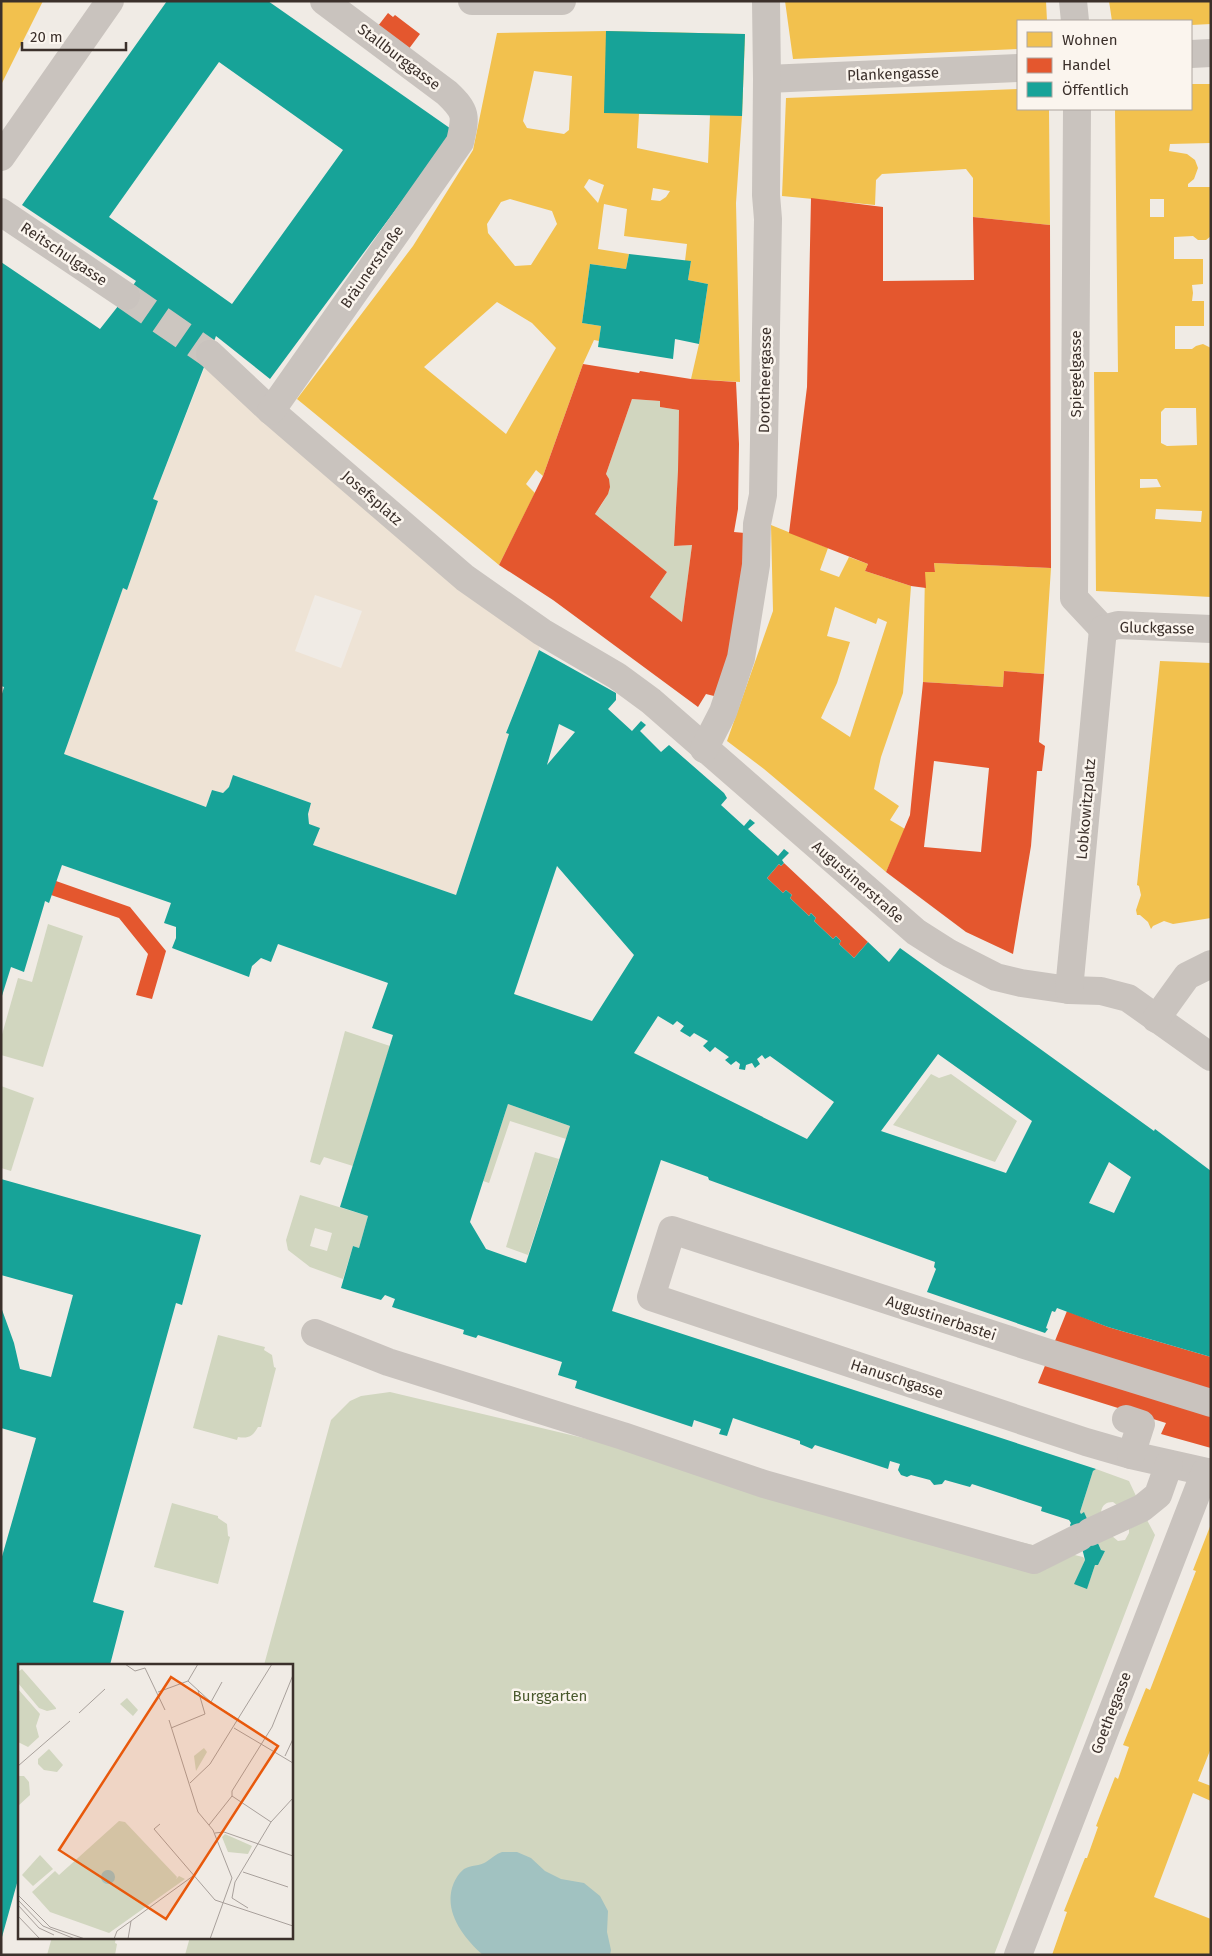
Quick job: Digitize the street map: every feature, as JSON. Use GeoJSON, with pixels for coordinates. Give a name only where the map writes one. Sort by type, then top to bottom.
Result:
{"type":"FeatureCollection","features":[{"type":"Feature","properties":{"kind":"street"},"geometry":{"type":"LineString","coordinates":[[1,157],[110,1]]}},
{"type":"Feature","properties":{"kind":"street","name":"Stallburggasse"},"geometry":{"type":"LineString","coordinates":[[324,1],[447,93],[459,105],[465,120]]}},
{"type":"Feature","properties":{"kind":"street"},"geometry":{"type":"LineString","coordinates":[[472,1],[562,1]]}},
{"type":"Feature","properties":{"kind":"street","name":"Dorotheergasse"},"geometry":{"type":"LineString","coordinates":[[704,749],[723,712],[741,658],[756,564],[757,524],[763,495],[768,219],[766,194],[768,79],[766,1]]}},
{"type":"Feature","properties":{"kind":"street"},"geometry":{"type":"LineString","coordinates":[[1073,1],[1075,20]]}},
{"type":"Feature","properties":{"kind":"street"},"geometry":{"type":"LineString","coordinates":[[1192,54],[1211,53]]}},
{"type":"Feature","properties":{"kind":"street","name":"Plankengasse"},"geometry":{"type":"LineString","coordinates":[[768,79],[1017,68]]}},
{"type":"Feature","properties":{"kind":"street","name":"Spiegelgasse"},"geometry":{"type":"LineString","coordinates":[[1077,110],[1074,598],[1103,629]]}},
{"type":"Feature","properties":{"kind":"street","name":"Bräunerstraße"},"geometry":{"type":"LineString","coordinates":[[272,410],[460,142],[465,120]]}},
{"type":"Feature","properties":{"kind":"street","name":"Reitschulgasse"},"geometry":{"type":"LineString","coordinates":[[1,212],[126,296]]}},
{"type":"Feature","properties":{"kind":"street","name":"Josefsplatz"},"geometry":{"type":"LineString","coordinates":[[210,354],[465,578],[542,632]]}},
{"type":"Feature","properties":{"kind":"street","name":"Gluckgasse"},"geometry":{"type":"LineString","coordinates":[[1103,629],[1118,625],[1211,630]]}},
{"type":"Feature","properties":{"kind":"street","name":"Lobkowitzplatz"},"geometry":{"type":"LineString","coordinates":[[1069,990],[1103,629]]}},
{"type":"Feature","properties":{"kind":"street","name":"Augustinerstraße"},"geometry":{"type":"LineString","coordinates":[[542,632],[618,676],[651,701],[916,932],[996,977],[1021,983],[1069,990],[1101,991],[1128,998],[1211,1057]]}},
{"type":"Feature","properties":{"kind":"street"},"geometry":{"type":"LineString","coordinates":[[1156,1019],[1187,976],[1211,964]]}},
{"type":"Feature","properties":{"kind":"street","name":"Augustinerbastei"},"geometry":{"type":"LineString","coordinates":[[672,1230],[1043,1351],[1211,1403]]}},
{"type":"Feature","properties":{"kind":"street","name":"Hanuschgasse"},"geometry":{"type":"LineString","coordinates":[[672,1230],[651,1296],[1086,1442],[1131,1455],[1208,1473]]}},
{"type":"Feature","properties":{"kind":"street"},"geometry":{"type":"LineString","coordinates":[[315,1333],[388,1362],[624,1436],[764,1484],[1034,1560],[1142,1508],[1158,1495],[1169,1464]]}},
{"type":"Feature","properties":{"kind":"street"},"geometry":{"type":"LineString","coordinates":[[1126,1419],[1141,1424],[1131,1455]]}},
{"type":"Feature","properties":{"kind":"street","name":"Goethegasse"},"geometry":{"type":"LineString","coordinates":[[1018,1955],[1208,1473]]}},
{"type":"Feature","properties":{"kind":"green space"},"geometry":{"type":"Polygon","coordinates":[[[632,399],[660,401],[660,407],[679,410],[674,546],[692,545],[682,622],[650,597],[667,572],[595,514],[609,490],[606,474],[632,399]]]}},
{"type":"Feature","properties":{"kind":"green space"},"geometry":{"type":"Polygon","coordinates":[[[48,924],[83,936],[43,1067],[1,1055],[1,1038],[18,978],[32,982],[48,924]]]}},
{"type":"Feature","properties":{"kind":"green space"},"geometry":{"type":"Polygon","coordinates":[[[345,1031],[390,1046],[353,1166],[324,1157],[320,1165],[310,1162],[345,1031]]]}},
{"type":"Feature","properties":{"kind":"green space"},"geometry":{"type":"Polygon","coordinates":[[[931,1074],[939,1078],[951,1074],[1017,1121],[995,1162],[893,1125],[931,1074]]]}},
{"type":"Feature","properties":{"kind":"green space"},"geometry":{"type":"Polygon","coordinates":[[[1,1086],[34,1098],[11,1171],[1,1168],[1,1086]]]}},
{"type":"Feature","properties":{"kind":"green space"},"geometry":{"type":"Polygon","coordinates":[[[508,1104],[570,1126],[566,1139],[510,1121],[489,1183],[483,1181],[508,1104]]]}},
{"type":"Feature","properties":{"kind":"green space"},"geometry":{"type":"Polygon","coordinates":[[[535,1152],[559,1159],[528,1255],[506,1247],[535,1152]]]}},
{"type":"Feature","properties":{"kind":"green space"},"geometry":{"type":"Polygon","coordinates":[[[300,1195],[368,1216],[359,1248],[353,1246],[343,1279],[310,1267],[288,1250],[286,1240],[300,1195]],[[315,1228],[310,1246],[327,1251],[332,1233],[315,1228]]]}},
{"type":"Feature","properties":{"kind":"green space"},"geometry":{"type":"Polygon","coordinates":[[[218,1335],[265,1347],[264,1350],[272,1355],[274,1367],[276,1368],[261,1427],[258,1427],[250,1436],[245,1438],[238,1437],[237,1440],[193,1428],[218,1335]]]}},
{"type":"Feature","properties":{"kind":"green space","name":"Burggarten"},"geometry":{"type":"Polygon","coordinates":[[[390,1392],[1083,1557],[1085,1560],[1075,1583],[1087,1588],[1095,1565],[1098,1565],[1105,1551],[1101,1550],[1098,1543],[1112,1536],[1118,1541],[1125,1540],[1129,1529],[1147,1520],[1155,1535],[994,1955],[185,1955],[190,1938],[292,1938],[292,1664],[264,1664],[331,1420],[350,1401],[361,1396],[390,1392]]]}},
{"type":"Feature","properties":{"kind":"green space"},"geometry":{"type":"Polygon","coordinates":[[[1096,1469],[1129,1481],[1136,1496],[1117,1505],[1113,1502],[1106,1503],[1102,1507],[1101,1512],[1087,1519],[1084,1513],[1081,1514],[1080,1512],[1093,1471],[1096,1469]]]}},
{"type":"Feature","properties":{"kind":"green space"},"geometry":{"type":"Polygon","coordinates":[[[172,1503],[218,1516],[227,1524],[228,1536],[230,1537],[218,1584],[154,1567],[172,1503]]]}},
{"type":"Feature","properties":{"kind":"green space"},"geometry":{"type":"Polygon","coordinates":[[[52,1938],[116,1938],[115,1955],[47,1955],[52,1938]]]}},
{"type":"Feature","properties":{"kind":"shaded area"},"geometry":{"type":"Polygon","coordinates":[[[210,354],[542,632],[539,650],[506,732],[509,734],[456,895],[313,845],[320,829],[309,824],[308,814],[311,803],[234,775],[229,787],[223,793],[212,790],[206,807],[64,754],[123,588],[126,589],[157,501],[153,499],[210,354]],[[315,595],[295,651],[341,668],[362,611],[315,595]]]}},
{"type":"Feature","properties":{"kind":"water"},"geometry":{"type":"Polygon","coordinates":[[[502,1852],[517,1852],[531,1858],[545,1871],[561,1879],[584,1883],[600,1896],[608,1911],[607,1932],[611,1950],[610,1955],[483,1955],[469,1941],[458,1925],[451,1907],[452,1888],[456,1878],[464,1869],[484,1863],[502,1852]]]}},
{"type":"Feature","properties":{"kind":"building: Wohnen"},"geometry":{"type":"Polygon","coordinates":[[[1,1],[43,1],[1,85],[1,1]]]}},
{"type":"Feature","properties":{"kind":"building: Wohnen"},"geometry":{"type":"Polygon","coordinates":[[[785,1],[1046,1],[1047,20],[1017,20],[1017,49],[793,59],[785,1]]]}},
{"type":"Feature","properties":{"kind":"building: Wohnen"},"geometry":{"type":"Polygon","coordinates":[[[1109,1],[1211,1],[1211,24],[1192,25],[1192,20],[1112,20],[1109,1]]]}},
{"type":"Feature","properties":{"kind":"building: Wohnen"},"geometry":{"type":"Polygon","coordinates":[[[606,31],[745,34],[736,203],[740,382],[691,379],[699,344],[708,284],[688,280],[691,261],[685,261],[687,244],[624,236],[627,209],[604,204],[598,249],[629,254],[626,269],[590,264],[582,323],[601,326],[599,341],[594,340],[583,364],[543,476],[536,470],[526,484],[535,493],[499,565],[297,399],[413,246],[473,150],[497,33],[606,31]],[[534,71],[523,121],[527,128],[564,134],[569,130],[572,76],[534,71]],[[639,114],[637,148],[708,163],[710,115],[639,114]],[[589,179],[584,187],[598,203],[604,185],[589,179]],[[653,188],[651,200],[660,201],[670,191],[653,188]],[[510,199],[501,202],[487,224],[488,233],[515,266],[531,265],[557,224],[552,211],[510,199]],[[497,302],[424,367],[506,434],[556,348],[532,323],[497,302]]]}},
{"type":"Feature","properties":{"kind":"building: Wohnen"},"geometry":{"type":"Polygon","coordinates":[[[1192,84],[1211,84],[1211,143],[1170,144],[1169,151],[1187,154],[1195,160],[1198,168],[1194,179],[1188,184],[1188,187],[1211,187],[1211,236],[1206,240],[1198,240],[1193,236],[1174,237],[1174,259],[1203,259],[1203,284],[1192,285],[1192,301],[1204,301],[1204,326],[1175,326],[1175,349],[1192,349],[1203,344],[1211,348],[1211,597],[1096,591],[1094,372],[1118,372],[1115,110],[1192,110],[1192,84]],[[1150,199],[1150,217],[1164,217],[1164,199],[1150,199]],[[1165,408],[1161,412],[1161,443],[1167,446],[1197,445],[1196,408],[1165,408]],[[1140,479],[1140,488],[1161,487],[1157,479],[1140,479]],[[1156,509],[1155,519],[1201,522],[1202,511],[1156,509]]]}},
{"type":"Feature","properties":{"kind":"building: Wohnen"},"geometry":{"type":"Polygon","coordinates":[[[1017,89],[1017,110],[1049,110],[1050,225],[973,217],[973,178],[966,169],[882,174],[876,180],[875,205],[782,196],[786,98],[1017,89]]]}},
{"type":"Feature","properties":{"kind":"building: Wohnen"},"geometry":{"type":"Polygon","coordinates":[[[771,525],[828,548],[820,570],[839,577],[849,557],[868,564],[865,571],[911,586],[903,693],[881,757],[874,789],[899,806],[890,820],[905,829],[886,872],[764,769],[727,741],[773,611],[771,525]],[[835,607],[827,636],[850,642],[837,683],[821,718],[850,737],[887,622],[878,618],[876,624],[835,607]]]}},
{"type":"Feature","properties":{"kind":"building: Wohnen"},"geometry":{"type":"Polygon","coordinates":[[[934,563],[1051,568],[1044,674],[1004,671],[1003,687],[923,682],[925,572],[935,572],[934,563]]]}},
{"type":"Feature","properties":{"kind":"building: Wohnen"},"geometry":{"type":"Polygon","coordinates":[[[1160,661],[1211,663],[1211,918],[1173,924],[1164,921],[1153,926],[1151,929],[1148,922],[1140,915],[1137,915],[1136,910],[1141,895],[1137,885],[1160,661]]]}},
{"type":"Feature","properties":{"kind":"building: Wohnen"},"geometry":{"type":"Polygon","coordinates":[[[1211,1524],[1211,1748],[1198,1781],[1211,1786],[1211,1801],[1193,1793],[1154,1897],[1211,1919],[1211,1955],[1052,1955],[1067,1912],[1064,1911],[1085,1858],[1087,1858],[1098,1827],[1096,1826],[1115,1777],[1118,1779],[1129,1747],[1123,1745],[1146,1688],[1150,1690],[1196,1571],[1193,1570],[1211,1524]]]}},
{"type":"Feature","properties":{"kind":"building: Handel"},"geometry":{"type":"Polygon","coordinates":[[[388,13],[393,17],[395,15],[420,34],[408,50],[378,26],[388,13]]]}},
{"type":"Feature","properties":{"kind":"building: Handel"},"geometry":{"type":"Polygon","coordinates":[[[811,198],[883,207],[883,281],[974,280],[973,217],[1050,225],[1051,568],[934,563],[935,572],[925,572],[926,588],[911,586],[865,571],[868,564],[789,533],[807,387],[811,198]]]}},
{"type":"Feature","properties":{"kind":"building: Handel"},"geometry":{"type":"Polygon","coordinates":[[[583,364],[639,373],[640,371],[691,379],[736,382],[739,444],[738,509],[734,532],[745,533],[736,627],[718,697],[706,694],[698,707],[553,600],[499,565],[543,476],[583,364]],[[632,399],[606,474],[610,487],[608,494],[595,514],[667,572],[650,597],[682,622],[692,545],[674,546],[679,410],[660,407],[660,401],[632,399]]]}},
{"type":"Feature","properties":{"kind":"building: Handel"},"geometry":{"type":"Polygon","coordinates":[[[1004,671],[1044,674],[1039,742],[1045,746],[1042,771],[1037,771],[1031,846],[1013,954],[966,932],[886,872],[910,815],[923,682],[1003,687],[1004,671]],[[934,761],[924,847],[981,852],[989,768],[934,761]]]}},
{"type":"Feature","properties":{"kind":"building: Handel"},"geometry":{"type":"Polygon","coordinates":[[[784,863],[868,942],[854,958],[839,944],[841,941],[836,936],[833,939],[814,921],[816,918],[811,913],[809,916],[790,898],[792,895],[786,890],[783,893],[767,878],[779,864],[781,866],[784,863]]]}},
{"type":"Feature","properties":{"kind":"building: Handel"},"geometry":{"type":"Polygon","coordinates":[[[56,881],[130,907],[166,951],[152,999],[136,995],[148,954],[119,918],[51,895],[56,881]]]}},
{"type":"Feature","properties":{"kind":"building: Handel"},"geometry":{"type":"Polygon","coordinates":[[[1067,1311],[1108,1327],[1211,1357],[1211,1448],[1161,1434],[1166,1423],[1038,1383],[1067,1311]]]}},
{"type":"Feature","properties":{"kind":"building: Öffentlich"},"geometry":{"type":"Polygon","coordinates":[[[167,1],[268,1],[454,131],[270,379],[216,336],[153,499],[158,501],[127,590],[123,588],[64,754],[206,807],[212,790],[223,793],[229,787],[233,775],[311,803],[308,814],[309,824],[320,828],[313,845],[456,895],[509,734],[506,733],[539,650],[616,693],[616,700],[608,709],[632,731],[641,721],[646,725],[640,731],[661,752],[669,745],[724,793],[727,798],[721,805],[744,826],[750,819],[755,823],[748,829],[778,856],[784,849],[789,853],[782,860],[784,863],[781,866],[779,864],[767,878],[783,893],[786,890],[792,895],[790,898],[809,916],[811,913],[816,918],[814,921],[833,939],[836,936],[841,941],[839,944],[854,958],[868,942],[889,962],[900,948],[1211,1171],[1211,1357],[1108,1327],[1057,1308],[1055,1312],[1052,1311],[1046,1328],[1048,1329],[1045,1333],[927,1292],[936,1269],[934,1267],[935,1262],[709,1180],[708,1177],[661,1160],[612,1311],[1096,1469],[1093,1471],[1080,1512],[1081,1514],[1084,1512],[1101,1550],[1105,1551],[1098,1565],[1095,1565],[1087,1589],[1074,1584],[1085,1560],[1082,1548],[1070,1525],[1071,1523],[1069,1520],[1041,1511],[1042,1507],[972,1484],[970,1487],[945,1480],[942,1484],[934,1485],[930,1480],[911,1475],[907,1477],[901,1475],[898,1470],[900,1464],[890,1461],[888,1469],[815,1445],[812,1449],[800,1444],[800,1441],[733,1418],[727,1436],[719,1434],[721,1429],[694,1420],[692,1427],[575,1388],[577,1381],[558,1375],[562,1362],[478,1335],[476,1338],[463,1334],[464,1330],[392,1307],[395,1299],[385,1295],[381,1300],[341,1288],[353,1246],[359,1248],[368,1216],[340,1207],[393,1035],[372,1028],[388,983],[278,944],[271,962],[261,958],[252,966],[249,977],[172,948],[176,938],[176,927],[164,923],[171,903],[62,865],[49,903],[45,901],[24,972],[11,967],[1,999],[1,697],[4,687],[1,686],[1,262],[100,329],[136,281],[22,205],[167,1]],[[219,62],[109,217],[232,304],[343,150],[219,62]],[[559,724],[547,765],[575,732],[559,724]],[[557,866],[514,994],[592,1021],[634,955],[557,866]],[[658,1016],[634,1053],[807,1139],[834,1102],[770,1056],[765,1059],[762,1055],[757,1059],[760,1064],[755,1068],[752,1063],[746,1065],[745,1070],[739,1069],[740,1064],[736,1061],[731,1065],[725,1060],[729,1057],[715,1047],[710,1052],[703,1046],[708,1041],[694,1033],[690,1037],[680,1031],[684,1026],[677,1021],[673,1025],[658,1016]],[[938,1054],[881,1131],[1006,1173],[1032,1121],[938,1054]],[[508,1104],[470,1222],[486,1249],[526,1263],[570,1126],[508,1104]],[[1109,1162],[1089,1203],[1114,1213],[1131,1177],[1109,1162]]]}},
{"type":"Feature","properties":{"kind":"building: Öffentlich"},"geometry":{"type":"Polygon","coordinates":[[[606,31],[745,34],[742,116],[604,113],[606,31]]]}},
{"type":"Feature","properties":{"kind":"building: Öffentlich"},"geometry":{"type":"Polygon","coordinates":[[[629,254],[691,261],[688,280],[708,284],[699,344],[675,339],[673,359],[598,347],[601,326],[582,323],[590,264],[626,269],[629,254]]]}},
{"type":"Feature","properties":{"kind":"building: Öffentlich"},"geometry":{"type":"Polygon","coordinates":[[[1,1179],[201,1235],[182,1305],[176,1303],[93,1602],[124,1611],[110,1664],[18,1664],[18,1880],[2,1937],[1,1560],[36,1438],[1,1428],[1,1307],[14,1343],[20,1369],[51,1377],[73,1295],[1,1275],[1,1179]]]}},
{"type":"Feature","properties":{"kind":"tunnel"},"geometry":{"type":"LineString","coordinates":[[126,296],[210,354]]}}]}
